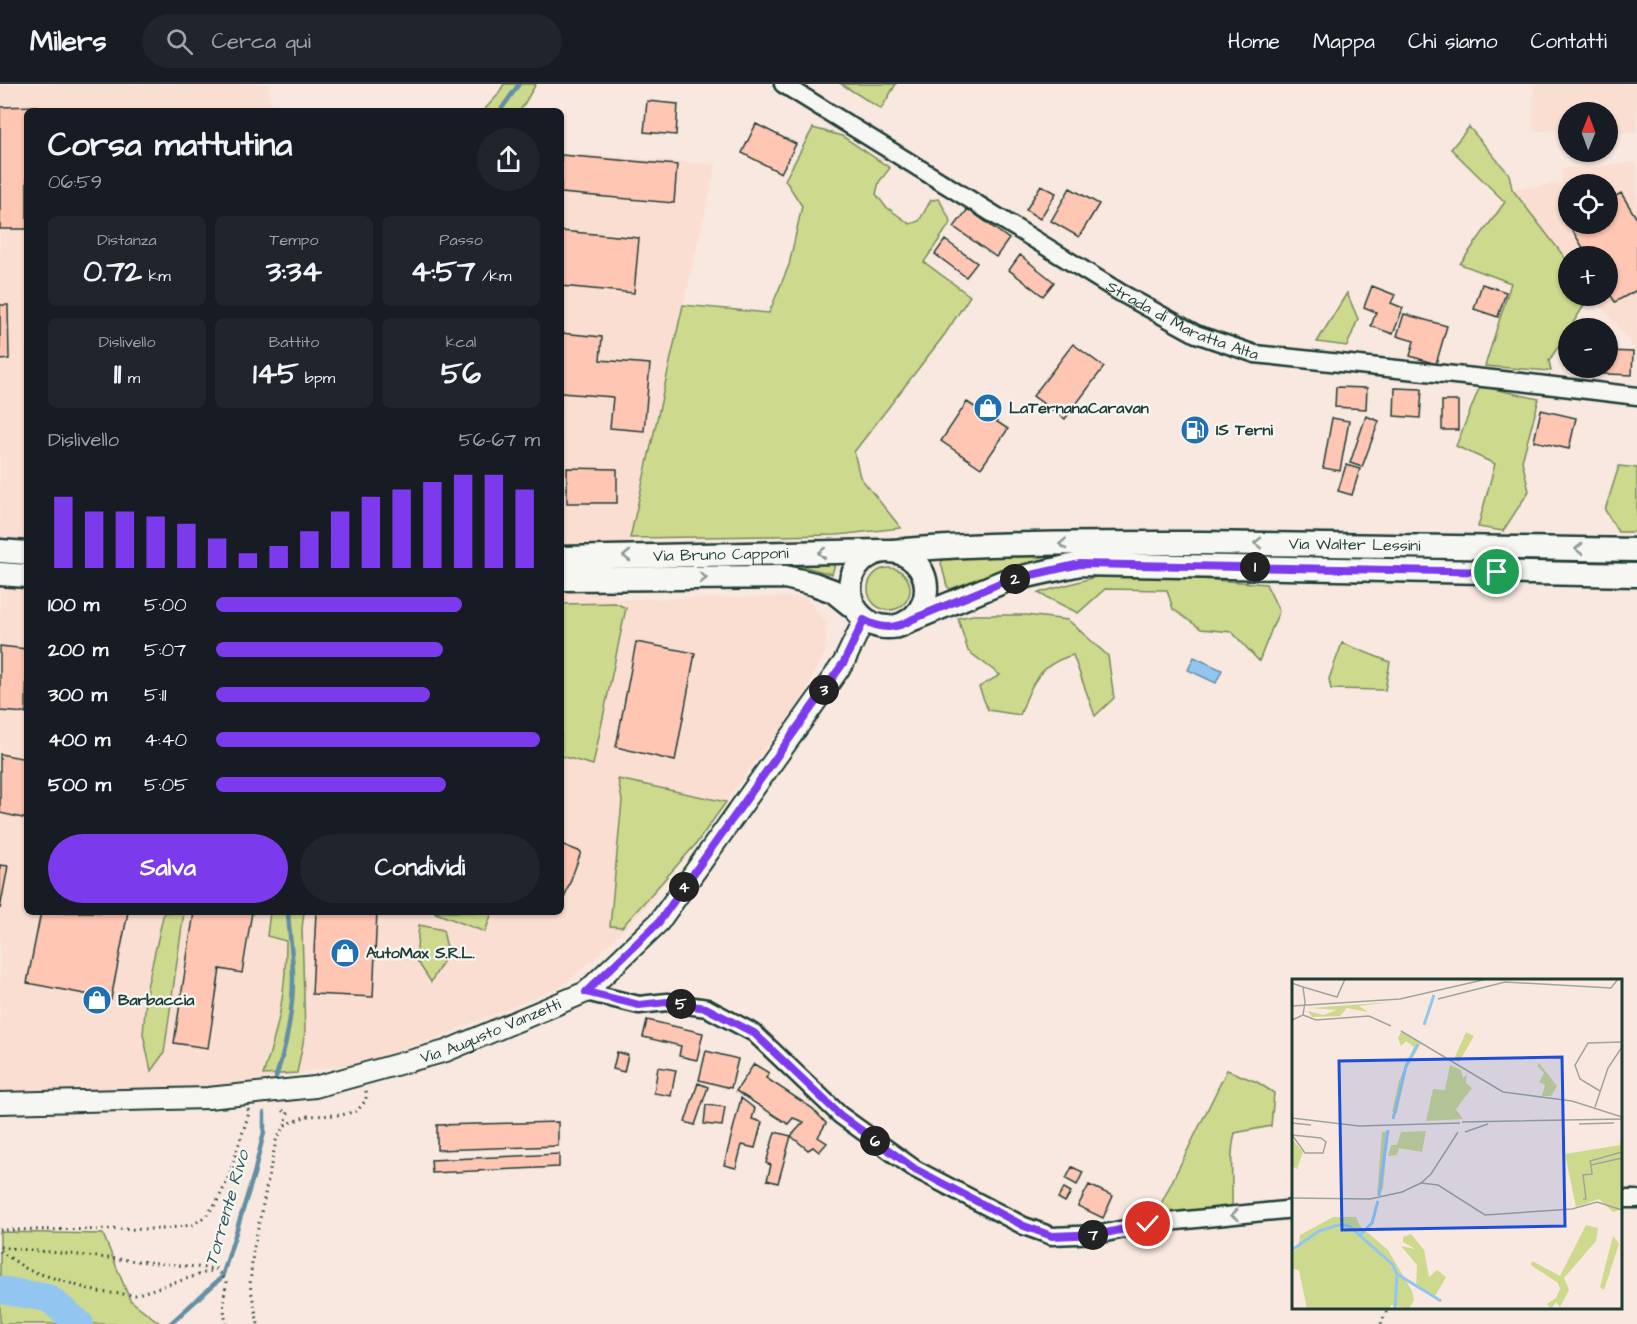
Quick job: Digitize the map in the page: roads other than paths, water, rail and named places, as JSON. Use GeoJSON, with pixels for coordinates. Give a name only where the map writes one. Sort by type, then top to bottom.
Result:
{"type":"FeatureCollection","features":[{"type":"Feature","properties":{"kind":"main road","name":"Via Walter Lessini"},"geometry":{"type":"LineString","coordinates":[[887,551],[1101,543],[1344,544],[1637,550]]}},
{"type":"Feature","properties":{"kind":"main road"},"geometry":{"type":"LineString","coordinates":[[0,551],[24,553]]}},
{"type":"Feature","properties":{"kind":"main road","name":"Via Bruno Capponi"},"geometry":{"type":"LineString","coordinates":[[564,558],[887,551]]}},
{"type":"Feature","properties":{"kind":"main road"},"geometry":{"type":"LineString","coordinates":[[887,551],[910,558],[923,573],[926,585],[926,597],[921,609],[913,619],[902,626],[889,628],[876,626],[859,614],[849,596],[849,584],[860,562],[869,555],[887,551]]}},
{"type":"Feature","properties":{"kind":"main road","name":"Via Walter Lessini"},"geometry":{"type":"LineString","coordinates":[[913,619],[1005,581],[1080,564],[1637,575]]}},
{"type":"Feature","properties":{"kind":"main road"},"geometry":{"type":"LineString","coordinates":[[0,574],[24,576]]}},
{"type":"Feature","properties":{"kind":"main road","name":"Via Bruno Capponi"},"geometry":{"type":"LineString","coordinates":[[564,579],[785,578],[833,591],[859,614]]}},
{"type":"Feature","properties":{"kind":"street","name":"Strada di Maratta Alta"},"geometry":{"type":"LineString","coordinates":[[783,84],[1121,293],[1196,334],[1255,354],[1637,396]]}},
{"type":"Feature","properties":{"kind":"street","name":"Via Augusto Vanzetti"},"geometry":{"type":"LineString","coordinates":[[0,1103],[208,1098],[315,1087],[446,1051],[586,992],[659,922],[844,662],[859,614]]}},
{"type":"Feature","properties":{"kind":"street"},"geometry":{"type":"LineString","coordinates":[[586,992],[639,1005],[667,1002],[706,1008],[754,1033],[840,1115],[915,1169],[1024,1226],[1052,1236],[1101,1234],[1148,1224],[1292,1209]]}},
{"type":"Feature","properties":{"kind":"water"},"geometry":{"type":"Polygon","coordinates":[[[1194,657],[1222,670],[1216,683],[1188,670],[1194,657]]]}},
{"type":"Feature","properties":{"kind":"waterway","name":"Torrente Rivo"},"geometry":{"type":"LineString","coordinates":[[502,108],[519,84]]}},
{"type":"Feature","properties":{"kind":"waterway","name":"Torrente Rivo"},"geometry":{"type":"LineString","coordinates":[[276,1077],[291,1015],[293,990],[288,915]]}},
{"type":"Feature","properties":{"kind":"waterway","name":"Torrente Rivo"},"geometry":{"type":"LineString","coordinates":[[170,1324],[222,1277],[254,1174],[264,1132],[264,1113]]}},
{"type":"Feature","properties":{"kind":"waterway"},"geometry":{"type":"LineString","coordinates":[[0,1290],[48,1298],[80,1324]]}},
{"type":"Feature","properties":{"kind":"place","name":"LaTernanaCaravan"},"geometry":{"type":"Point","coordinates":[988,408]}},
{"type":"Feature","properties":{"kind":"place","name":"IS Terni"},"geometry":{"type":"Point","coordinates":[1195,430]}},
{"type":"Feature","properties":{"kind":"place","name":"AutoMax S.R.L."},"geometry":{"type":"Point","coordinates":[345,953]}},
{"type":"Feature","properties":{"kind":"place","name":"Barbaccia"},"geometry":{"type":"Point","coordinates":[97,1000]}}]}
